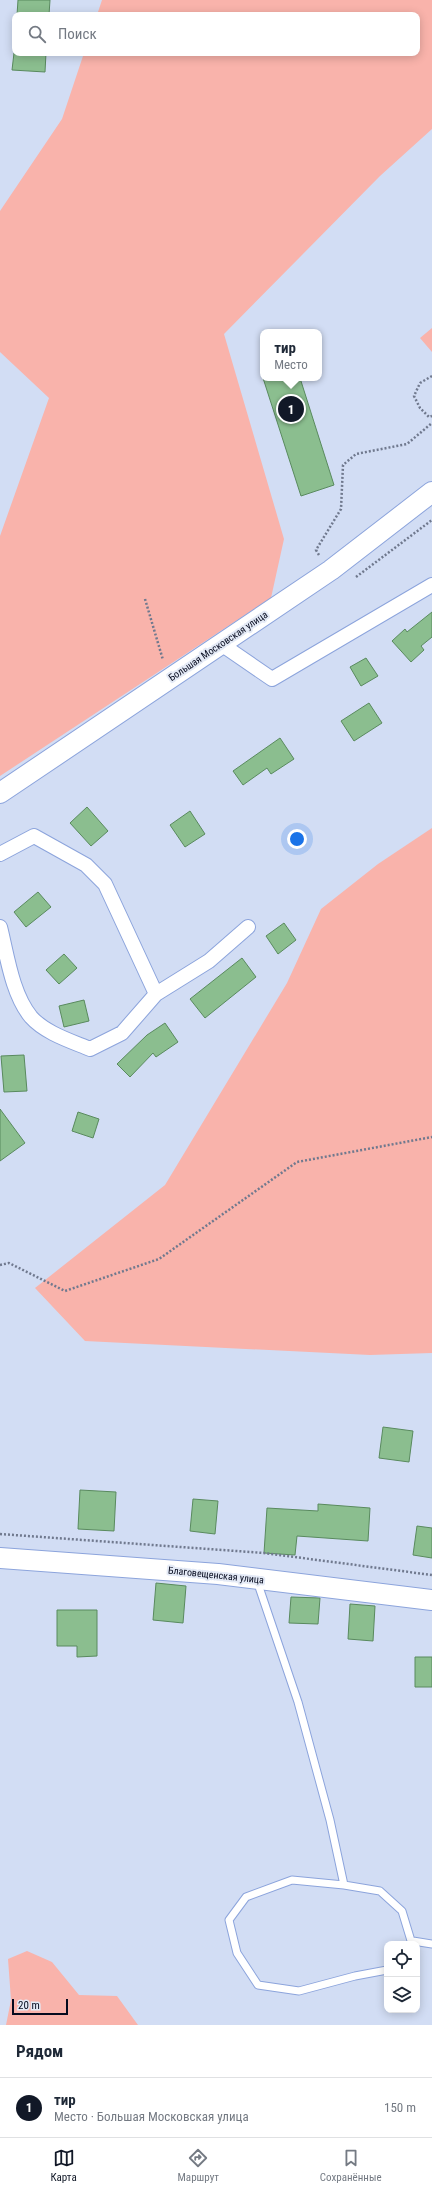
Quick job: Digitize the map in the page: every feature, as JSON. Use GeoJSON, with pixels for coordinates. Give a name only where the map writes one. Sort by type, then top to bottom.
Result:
{"type":"FeatureCollection","features":[{"type":"Feature","properties":{"kind":"main road","name":"Большая Московская улица"},"geometry":{"type":"LineString","coordinates":[[0,793],[331,570],[432,492]]}},
{"type":"Feature","properties":{"kind":"main road","name":"Благовещенская улица"},"geometry":{"type":"LineString","coordinates":[[0,1558],[256,1579],[432,1600]]}},
{"type":"Feature","properties":{"kind":"street"},"geometry":{"type":"LineString","coordinates":[[221,644],[272,679],[432,585]]}},
{"type":"Feature","properties":{"kind":"street"},"geometry":{"type":"LineString","coordinates":[[0,854],[34,836],[86,865],[105,884],[156,994]]}},
{"type":"Feature","properties":{"kind":"street"},"geometry":{"type":"LineString","coordinates":[[0,927],[15,987],[31,1017],[48,1030],[90,1049],[122,1033],[156,994],[209,961],[248,927]]}},
{"type":"Feature","properties":{"kind":"lane"},"geometry":{"type":"LineString","coordinates":[[256,1579],[298,1702],[330,1820],[344,1885]]}},
{"type":"Feature","properties":{"kind":"lane"},"geometry":{"type":"LineString","coordinates":[[384,1971],[299,1990],[258,1985],[237,1953],[230,1920],[246,1897],[292,1880],[344,1885],[380,1891],[402,1911],[411,1941]]}},
{"type":"Feature","properties":{"kind":"lane"},"geometry":{"type":"LineString","coordinates":[[420,1943],[432,1944]]}},
{"type":"Feature","properties":{"kind":"path"},"geometry":{"type":"LineString","coordinates":[[432,376],[420,383],[414,396],[420,408],[428,418],[432,416]]}},
{"type":"Feature","properties":{"kind":"path"},"geometry":{"type":"LineString","coordinates":[[331,570],[316,550],[341,508],[343,465],[356,454],[407,444],[432,423]]}},
{"type":"Feature","properties":{"kind":"path"},"geometry":{"type":"LineString","coordinates":[[145,599],[168,680]]}},
{"type":"Feature","properties":{"kind":"path"},"geometry":{"type":"LineString","coordinates":[[0,1265],[9,1263],[65,1291],[159,1259],[297,1162],[432,1137]]}},
{"type":"Feature","properties":{"kind":"path"},"geometry":{"type":"LineString","coordinates":[[0,1534],[264,1553],[432,1575]]}},
{"type":"Feature","properties":{"kind":"shaded area"},"geometry":{"type":"Polygon","coordinates":[[[102,0],[432,0],[432,129],[380,176],[224,334],[284,539],[271,598],[0,776],[0,536],[49,398],[0,352],[0,211],[62,119],[83,56],[420,56],[420,12],[98,12],[102,0]]]}},
{"type":"Feature","properties":{"kind":"shaded area"},"geometry":{"type":"Polygon","coordinates":[[[432,328],[432,352],[420,338],[432,328]]]}},
{"type":"Feature","properties":{"kind":"shaded area"},"geometry":{"type":"Polygon","coordinates":[[[432,828],[432,1353],[370,1355],[85,1341],[35,1288],[165,1185],[287,983],[321,909],[378,864],[432,828]]]}},
{"type":"Feature","properties":{"kind":"shaded area"},"geometry":{"type":"Polygon","coordinates":[[[27,1951],[52,1962],[79,1995],[117,1996],[138,2025],[6,2025],[11,2000],[8,1959],[27,1951]]]}},
{"type":"Feature","properties":{"kind":"building"},"geometry":{"type":"Polygon","coordinates":[[[18,0],[50,0],[49,12],[17,12],[18,0]]]}},
{"type":"Feature","properties":{"kind":"building"},"geometry":{"type":"Polygon","coordinates":[[[14,56],[46,56],[45,72],[12,70],[14,56]]]}},
{"type":"Feature","properties":{"kind":"building"},"geometry":{"type":"Polygon","coordinates":[[[264,381],[301,381],[334,485],[301,496],[264,381]]]}},
{"type":"Feature","properties":{"kind":"building"},"geometry":{"type":"Polygon","coordinates":[[[432,612],[432,637],[421,646],[424,650],[411,662],[392,641],[405,629],[407,632],[432,612]]]}},
{"type":"Feature","properties":{"kind":"building"},"geometry":{"type":"Polygon","coordinates":[[[366,658],[378,676],[361,686],[350,667],[366,658]]]}},
{"type":"Feature","properties":{"kind":"building"},"geometry":{"type":"Polygon","coordinates":[[[369,703],[382,723],[354,741],[341,721],[369,703]]]}},
{"type":"Feature","properties":{"kind":"building"},"geometry":{"type":"Polygon","coordinates":[[[280,738],[294,759],[271,774],[267,768],[243,785],[233,771],[280,738]]]}},
{"type":"Feature","properties":{"kind":"building"},"geometry":{"type":"Polygon","coordinates":[[[87,807],[108,831],[91,846],[70,823],[87,807]]]}},
{"type":"Feature","properties":{"kind":"building"},"geometry":{"type":"Polygon","coordinates":[[[190,811],[205,834],[185,847],[170,825],[190,811]]]}},
{"type":"Feature","properties":{"kind":"building"},"geometry":{"type":"Polygon","coordinates":[[[38,892],[51,907],[26,927],[14,912],[38,892]]]}},
{"type":"Feature","properties":{"kind":"building"},"geometry":{"type":"Polygon","coordinates":[[[284,923],[296,940],[278,954],[266,936],[284,923]]]}},
{"type":"Feature","properties":{"kind":"building"},"geometry":{"type":"Polygon","coordinates":[[[64,954],[77,968],[59,984],[46,970],[64,954]]]}},
{"type":"Feature","properties":{"kind":"building"},"geometry":{"type":"Polygon","coordinates":[[[242,958],[256,977],[205,1018],[190,999],[242,958]]]}},
{"type":"Feature","properties":{"kind":"building"},"geometry":{"type":"Polygon","coordinates":[[[84,1000],[89,1021],[64,1027],[59,1006],[84,1000]]]}},
{"type":"Feature","properties":{"kind":"building"},"geometry":{"type":"Polygon","coordinates":[[[165,1023],[178,1042],[156,1057],[153,1053],[130,1077],[117,1064],[147,1035],[165,1023]]]}},
{"type":"Feature","properties":{"kind":"building"},"geometry":{"type":"Polygon","coordinates":[[[24,1055],[27,1091],[4,1092],[1,1056],[24,1055]]]}},
{"type":"Feature","properties":{"kind":"building"},"geometry":{"type":"Polygon","coordinates":[[[0,1109],[25,1143],[0,1161],[0,1109]]]}},
{"type":"Feature","properties":{"kind":"building"},"geometry":{"type":"Polygon","coordinates":[[[78,1112],[99,1119],[93,1138],[72,1131],[78,1112]]]}},
{"type":"Feature","properties":{"kind":"building"},"geometry":{"type":"Polygon","coordinates":[[[383,1427],[413,1431],[409,1462],[379,1458],[383,1427]]]}},
{"type":"Feature","properties":{"kind":"building"},"geometry":{"type":"Polygon","coordinates":[[[80,1490],[116,1492],[114,1531],[78,1529],[80,1490]]]}},
{"type":"Feature","properties":{"kind":"building"},"geometry":{"type":"Polygon","coordinates":[[[193,1499],[218,1501],[215,1534],[190,1531],[193,1499]]]}},
{"type":"Feature","properties":{"kind":"building"},"geometry":{"type":"Polygon","coordinates":[[[318,1504],[370,1508],[368,1541],[297,1536],[295,1555],[264,1553],[267,1508],[318,1511],[318,1504]]]}},
{"type":"Feature","properties":{"kind":"building"},"geometry":{"type":"Polygon","coordinates":[[[417,1526],[432,1528],[432,1558],[413,1555],[417,1526]]]}},
{"type":"Feature","properties":{"kind":"building"},"geometry":{"type":"Polygon","coordinates":[[[156,1583],[186,1586],[183,1623],[153,1620],[156,1583]]]}},
{"type":"Feature","properties":{"kind":"building"},"geometry":{"type":"Polygon","coordinates":[[[291,1597],[320,1598],[318,1624],[289,1623],[291,1597]]]}},
{"type":"Feature","properties":{"kind":"building"},"geometry":{"type":"Polygon","coordinates":[[[350,1604],[375,1606],[373,1641],[348,1639],[350,1604]]]}},
{"type":"Feature","properties":{"kind":"building"},"geometry":{"type":"Polygon","coordinates":[[[57,1610],[97,1610],[97,1656],[77,1657],[77,1646],[57,1646],[57,1610]]]}},
{"type":"Feature","properties":{"kind":"building"},"geometry":{"type":"Polygon","coordinates":[[[415,1657],[432,1657],[432,1687],[415,1687],[415,1657]]]}},
{"type":"Feature","properties":{"kind":"place","name":"тир"},"geometry":{"type":"Point","coordinates":[291,409]}}]}
